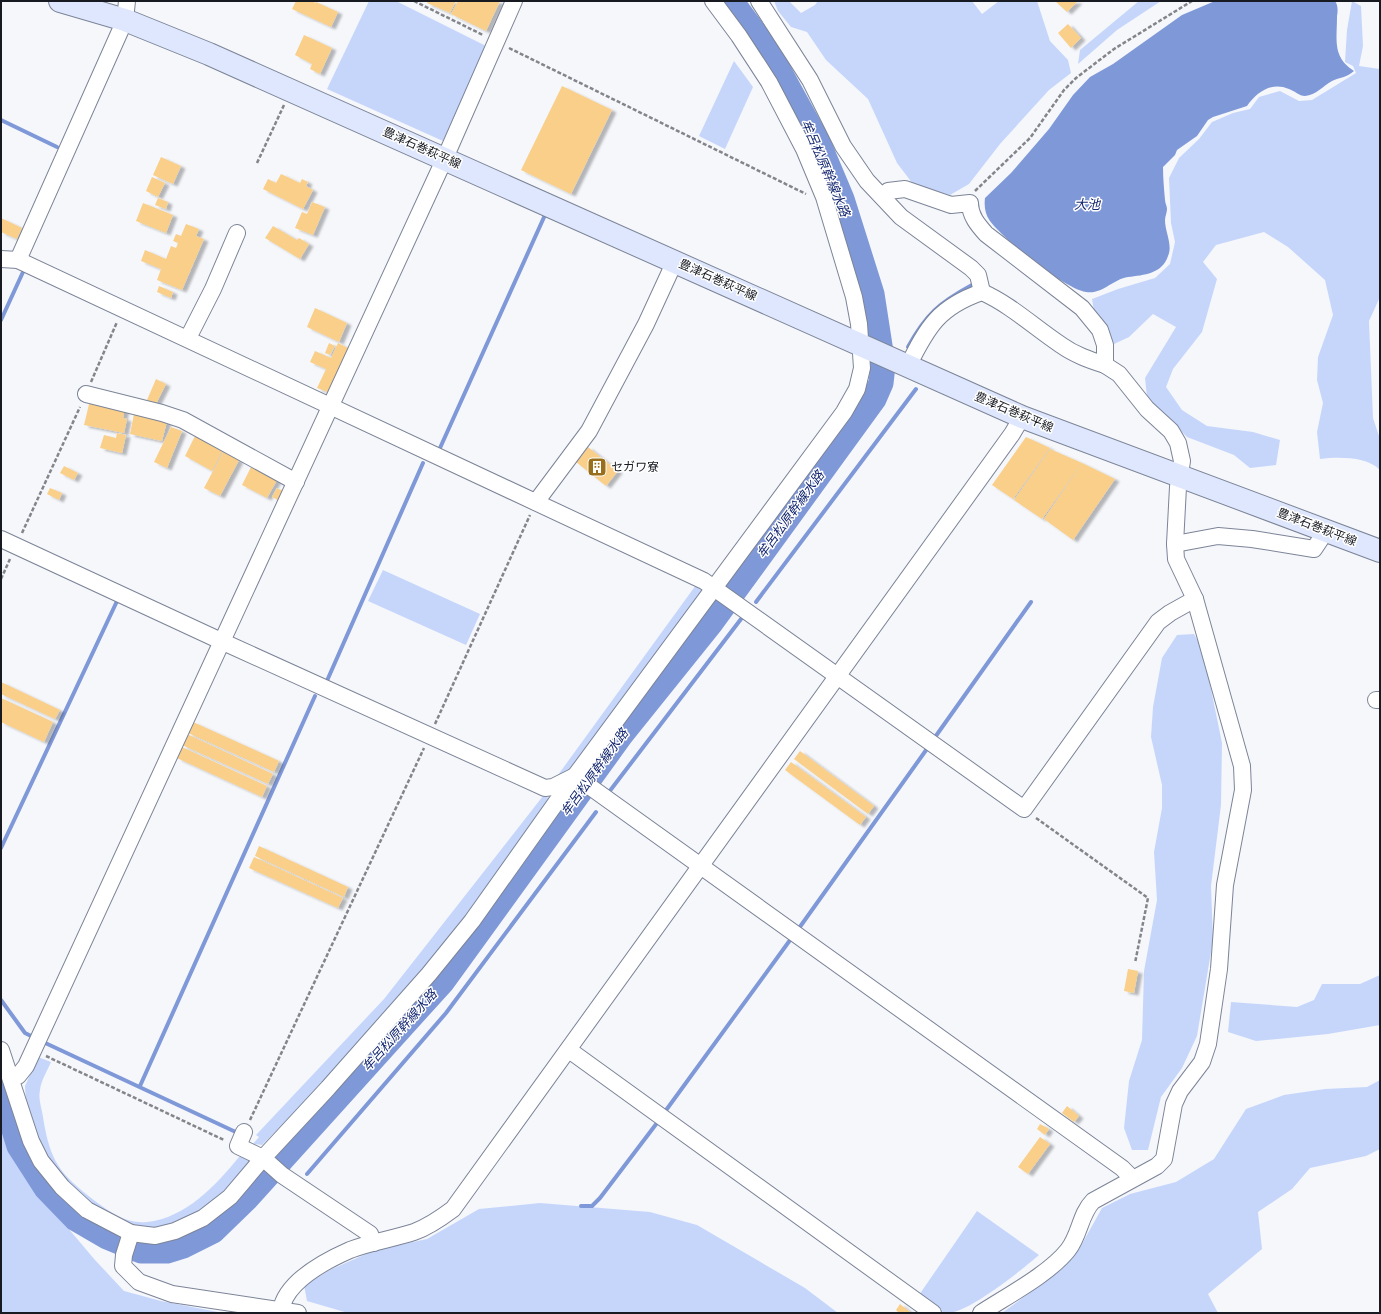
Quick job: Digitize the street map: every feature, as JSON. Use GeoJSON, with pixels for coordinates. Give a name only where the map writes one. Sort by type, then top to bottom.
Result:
{"type":"FeatureCollection","features":[{"type":"Feature","properties":{"kind":"main road","name":"豊津石巻萩平線"},"geometry":{"type":"LineString","coordinates":[[60,1],[126,11],[209,54],[445,158],[1022,417],[1380,551]]}},
{"type":"Feature","properties":{"kind":"street"},"geometry":{"type":"LineString","coordinates":[[11,1079],[18,1076],[26,1066],[445,158],[514,1]]}},
{"type":"Feature","properties":{"kind":"street"},"geometry":{"type":"LineString","coordinates":[[1,1050],[31,1141],[41,1161],[62,1187],[86,1210],[130,1236],[156,1236],[175,1231],[203,1218],[230,1197],[265,1160],[429,974],[472,921],[844,412],[857,389],[865,346],[854,297],[824,197],[804,149],[769,82],[739,36],[713,1]]}},
{"type":"Feature","properties":{"kind":"street"},"geometry":{"type":"LineString","coordinates":[[759,1],[810,80],[843,146],[867,181],[901,216],[971,268],[978,276],[982,292]]}},
{"type":"Feature","properties":{"kind":"street"},"geometry":{"type":"LineString","coordinates":[[18,260],[126,11]]}},
{"type":"Feature","properties":{"kind":"street"},"geometry":{"type":"LineString","coordinates":[[883,197],[888,191],[905,189],[950,205],[970,203],[970,210],[975,221],[986,234],[1082,308],[1100,330],[1105,345],[1105,365]]}},
{"type":"Feature","properties":{"kind":"street"},"geometry":{"type":"LineString","coordinates":[[188,338],[213,289],[237,233]]}},
{"type":"Feature","properties":{"kind":"street"},"geometry":{"type":"LineString","coordinates":[[1,259],[18,260],[124,308],[704,581],[839,675],[1024,809],[1158,622],[1170,613],[1195,600]]}},
{"type":"Feature","properties":{"kind":"street"},"geometry":{"type":"LineString","coordinates":[[536,502],[589,431],[646,324],[675,261]]}},
{"type":"Feature","properties":{"kind":"street"},"geometry":{"type":"LineString","coordinates":[[906,365],[931,325],[946,310],[958,300],[982,292],[999,299],[1062,346],[1084,358],[1105,365],[1119,374],[1147,409],[1175,437],[1181,452],[1174,544],[1176,559],[1195,600],[1242,766],[1243,790],[1224,884],[1219,969],[1208,1044],[1202,1062],[1180,1092],[1174,1104],[1164,1159],[1157,1166],[1132,1178],[1093,1201],[1086,1208],[1081,1224],[1069,1249],[1058,1260],[981,1313]]}},
{"type":"Feature","properties":{"kind":"street"},"geometry":{"type":"LineString","coordinates":[[86,394],[162,412],[183,420],[296,482]]}},
{"type":"Feature","properties":{"kind":"street"},"geometry":{"type":"LineString","coordinates":[[281,1310],[282,1302],[288,1292],[304,1275],[349,1250],[415,1232],[441,1219],[453,1209],[703,866],[1012,434],[1022,417]]}},
{"type":"Feature","properties":{"kind":"street"},"geometry":{"type":"LineString","coordinates":[[1174,544],[1218,536],[1252,538],[1314,549],[1326,530]]}},
{"type":"Feature","properties":{"kind":"street"},"geometry":{"type":"LineString","coordinates":[[1,539],[430,737],[545,788],[553,787],[577,777]]}},
{"type":"Feature","properties":{"kind":"street"},"geometry":{"type":"LineString","coordinates":[[577,777],[1122,1168],[1132,1178]]}},
{"type":"Feature","properties":{"kind":"street"},"geometry":{"type":"LineString","coordinates":[[568,1050],[933,1313]]}},
{"type":"Feature","properties":{"kind":"street"},"geometry":{"type":"LineString","coordinates":[[241,1140],[282,1175],[370,1234],[374,1243]]}},
{"type":"Feature","properties":{"kind":"street"},"geometry":{"type":"LineString","coordinates":[[130,1236],[124,1255],[123,1266],[139,1282],[172,1294],[219,1303],[298,1313]]}},
{"type":"Feature","properties":{"kind":"path"},"geometry":{"type":"LineString","coordinates":[[414,1],[814,197],[824,197]]}},
{"type":"Feature","properties":{"kind":"path"},"geometry":{"type":"LineString","coordinates":[[970,203],[976,190],[1012,157],[1030,138],[1064,90],[1076,78],[1114,48],[1192,1]]}},
{"type":"Feature","properties":{"kind":"path"},"geometry":{"type":"LineString","coordinates":[[258,163],[285,103],[297,93]]}},
{"type":"Feature","properties":{"kind":"path"},"geometry":{"type":"LineString","coordinates":[[1,579],[124,308]]}},
{"type":"Feature","properties":{"kind":"path"},"geometry":{"type":"LineString","coordinates":[[36,1043],[241,1140],[430,737],[536,502]]}},
{"type":"Feature","properties":{"kind":"path"},"geometry":{"type":"LineString","coordinates":[[1024,809],[1148,898],[1136,963]]}},
{"type":"Feature","properties":{"kind":"shaded area"},"geometry":{"type":"Polygon","coordinates":[[[369,1],[396,1],[486,46],[443,141],[327,89],[369,1]]]}},
{"type":"Feature","properties":{"kind":"shaded area"},"geometry":{"type":"Polygon","coordinates":[[[774,1],[789,1],[801,13],[815,5],[818,1],[972,1],[982,14],[999,1],[1037,1],[1050,41],[1068,60],[1071,73],[1049,90],[1000,144],[969,184],[950,195],[913,184],[897,163],[868,99],[826,60],[807,32],[791,27],[778,11],[774,1]]]}},
{"type":"Feature","properties":{"kind":"shaded area"},"geometry":{"type":"Polygon","coordinates":[[[1139,1],[1161,1],[1117,30],[1078,64],[1080,50],[1139,1]]]}},
{"type":"Feature","properties":{"kind":"shaded area"},"geometry":{"type":"Polygon","coordinates":[[[1352,1],[1361,6],[1363,46],[1359,66],[1380,69],[1380,297],[1369,321],[1373,418],[1380,439],[1380,470],[1367,462],[1352,458],[1320,459],[1317,432],[1323,403],[1317,380],[1318,357],[1333,315],[1325,280],[1288,247],[1264,232],[1216,245],[1203,262],[1217,279],[1202,332],[1173,369],[1166,387],[1182,410],[1207,426],[1253,432],[1280,440],[1276,465],[1250,468],[1234,455],[1187,437],[1147,397],[1145,378],[1176,327],[1153,314],[1129,337],[1112,345],[1094,311],[1092,299],[1118,289],[1155,278],[1170,264],[1175,242],[1171,223],[1169,178],[1179,158],[1199,139],[1212,122],[1233,113],[1250,109],[1259,97],[1280,91],[1299,101],[1312,100],[1356,73],[1353,66],[1345,62],[1347,30],[1352,1]]]}},
{"type":"Feature","properties":{"kind":"shaded area"},"geometry":{"type":"Polygon","coordinates":[[[734,61],[753,87],[725,149],[699,136],[734,61]]]}},
{"type":"Feature","properties":{"kind":"shaded area"},"geometry":{"type":"Polygon","coordinates":[[[383,570],[480,614],[466,645],[368,601],[383,570]]]}},
{"type":"Feature","properties":{"kind":"shaded area"},"geometry":{"type":"Polygon","coordinates":[[[696,585],[702,589],[703,594],[574,771],[546,783],[558,775],[696,585]]]}},
{"type":"Feature","properties":{"kind":"shaded area"},"geometry":{"type":"Polygon","coordinates":[[[1194,634],[1203,650],[1222,743],[1221,805],[1211,886],[1213,940],[1197,1036],[1182,1068],[1161,1097],[1148,1150],[1132,1150],[1124,1128],[1129,1081],[1142,1040],[1144,971],[1157,900],[1154,852],[1162,808],[1162,785],[1151,737],[1153,707],[1162,658],[1177,635],[1194,634]]]}},
{"type":"Feature","properties":{"kind":"shaded area"},"geometry":{"type":"Polygon","coordinates":[[[543,796],[550,798],[472,912],[329,1078],[262,1145],[253,1144],[259,1137],[256,1135],[384,999],[543,796]]]}},
{"type":"Feature","properties":{"kind":"shaded area"},"geometry":{"type":"Polygon","coordinates":[[[1380,975],[1380,1025],[1328,1034],[1256,1041],[1228,1032],[1231,1002],[1297,1007],[1314,1000],[1322,984],[1360,984],[1380,975]]]}},
{"type":"Feature","properties":{"kind":"shaded area"},"geometry":{"type":"Polygon","coordinates":[[[38,1057],[51,1062],[44,1076],[39,1097],[49,1145],[58,1166],[73,1183],[101,1205],[120,1217],[133,1221],[147,1222],[175,1214],[187,1207],[210,1189],[239,1157],[247,1156],[254,1162],[227,1192],[198,1213],[162,1230],[133,1229],[78,1195],[42,1150],[26,1103],[25,1086],[38,1057]]]}},
{"type":"Feature","properties":{"kind":"shaded area"},"geometry":{"type":"Polygon","coordinates":[[[1380,1080],[1380,1149],[1366,1156],[1310,1168],[1292,1189],[1258,1212],[1262,1249],[1208,1294],[1218,1313],[1002,1313],[1061,1270],[1078,1251],[1102,1208],[1130,1194],[1176,1182],[1214,1159],[1246,1109],[1284,1095],[1325,1089],[1367,1087],[1380,1080]]]}},
{"type":"Feature","properties":{"kind":"shaded area"},"geometry":{"type":"Polygon","coordinates":[[[1,1122],[23,1175],[95,1260],[124,1291],[161,1301],[223,1313],[1,1313],[1,1122]]]}},
{"type":"Feature","properties":{"kind":"shaded area"},"geometry":{"type":"Polygon","coordinates":[[[540,1203],[650,1212],[697,1225],[805,1288],[838,1313],[348,1313],[307,1301],[304,1285],[332,1269],[375,1250],[427,1239],[479,1209],[540,1203]]]}},
{"type":"Feature","properties":{"kind":"shaded area"},"geometry":{"type":"Polygon","coordinates":[[[977,1211],[1039,1255],[981,1299],[956,1311],[947,1313],[936,1308],[919,1295],[977,1211]]]}},
{"type":"Feature","properties":{"kind":"water","name":"大池"},"geometry":{"type":"Polygon","coordinates":[[[1215,1],[1335,1],[1338,8],[1337,47],[1342,60],[1354,71],[1346,76],[1332,81],[1316,92],[1305,96],[1282,87],[1270,87],[1259,93],[1247,106],[1208,120],[1197,136],[1177,150],[1175,155],[1163,167],[1165,201],[1167,209],[1165,225],[1170,247],[1165,262],[1157,270],[1146,274],[1123,278],[1097,291],[1086,292],[1076,289],[1035,262],[997,229],[987,216],[985,198],[1011,173],[1049,129],[1073,95],[1090,77],[1113,64],[1182,15],[1215,1]]]}},
{"type":"Feature","properties":{"kind":"building"},"geometry":{"type":"Polygon","coordinates":[[[296,1],[316,2],[338,12],[331,27],[292,9],[296,1]]]}},
{"type":"Feature","properties":{"kind":"building"},"geometry":{"type":"Polygon","coordinates":[[[428,1],[456,1],[450,13],[427,3],[428,1]]]}},
{"type":"Feature","properties":{"kind":"building"},"geometry":{"type":"Polygon","coordinates":[[[458,1],[500,1],[486,31],[451,14],[458,1]]]}},
{"type":"Feature","properties":{"kind":"building"},"geometry":{"type":"Polygon","coordinates":[[[1055,1],[1078,1],[1067,12],[1055,1]]]}},
{"type":"Feature","properties":{"kind":"building"},"geometry":{"type":"Polygon","coordinates":[[[1068,24],[1081,38],[1071,48],[1058,33],[1068,24]]]}},
{"type":"Feature","properties":{"kind":"building"},"geometry":{"type":"Polygon","coordinates":[[[304,35],[332,48],[320,74],[310,69],[312,64],[295,55],[304,35]]]}},
{"type":"Feature","properties":{"kind":"building"},"geometry":{"type":"Polygon","coordinates":[[[562,86],[612,110],[571,194],[521,170],[562,86]]]}},
{"type":"Feature","properties":{"kind":"building"},"geometry":{"type":"Polygon","coordinates":[[[161,157],[181,166],[173,184],[153,175],[161,157]]]}},
{"type":"Feature","properties":{"kind":"building"},"geometry":{"type":"Polygon","coordinates":[[[281,174],[300,183],[302,179],[308,182],[306,186],[313,190],[303,209],[263,189],[268,179],[276,183],[281,174]]]}},
{"type":"Feature","properties":{"kind":"building"},"geometry":{"type":"Polygon","coordinates":[[[152,177],[165,183],[158,197],[146,191],[152,177]]]}},
{"type":"Feature","properties":{"kind":"building"},"geometry":{"type":"Polygon","coordinates":[[[158,198],[168,202],[166,209],[155,205],[158,198]]]}},
{"type":"Feature","properties":{"kind":"building"},"geometry":{"type":"Polygon","coordinates":[[[312,202],[325,207],[313,235],[295,228],[302,212],[307,214],[312,202]]]}},
{"type":"Feature","properties":{"kind":"building"},"geometry":{"type":"Polygon","coordinates":[[[143,203],[173,215],[166,233],[136,221],[143,203]]]}},
{"type":"Feature","properties":{"kind":"building"},"geometry":{"type":"Polygon","coordinates":[[[1,218],[22,228],[17,239],[1,232],[1,218]]]}},
{"type":"Feature","properties":{"kind":"building"},"geometry":{"type":"Polygon","coordinates":[[[186,224],[199,229],[196,236],[204,239],[182,290],[157,280],[161,269],[141,261],[145,250],[166,259],[171,246],[176,248],[178,243],[173,241],[176,234],[181,236],[186,224]]]}},
{"type":"Feature","properties":{"kind":"building"},"geometry":{"type":"Polygon","coordinates":[[[273,226],[297,240],[299,238],[309,244],[300,259],[265,238],[273,226]]]}},
{"type":"Feature","properties":{"kind":"building"},"geometry":{"type":"Polygon","coordinates":[[[159,286],[173,292],[171,298],[157,292],[159,286]]]}},
{"type":"Feature","properties":{"kind":"building"},"geometry":{"type":"Polygon","coordinates":[[[315,308],[347,323],[339,342],[307,327],[315,308]]]}},
{"type":"Feature","properties":{"kind":"building"},"geometry":{"type":"Polygon","coordinates":[[[329,343],[335,346],[330,355],[325,353],[329,343]]]}},
{"type":"Feature","properties":{"kind":"building"},"geometry":{"type":"Polygon","coordinates":[[[338,343],[350,349],[330,393],[317,388],[326,369],[310,362],[315,351],[331,358],[338,343]]]}},
{"type":"Feature","properties":{"kind":"building"},"geometry":{"type":"Polygon","coordinates":[[[156,379],[166,384],[156,404],[147,400],[156,379]]]}},
{"type":"Feature","properties":{"kind":"building"},"geometry":{"type":"Polygon","coordinates":[[[90,400],[125,408],[123,418],[127,419],[124,433],[84,425],[90,400]]]}},
{"type":"Feature","properties":{"kind":"building"},"geometry":{"type":"Polygon","coordinates":[[[134,414],[167,421],[162,441],[130,434],[134,414]]]}},
{"type":"Feature","properties":{"kind":"building"},"geometry":{"type":"Polygon","coordinates":[[[171,427],[182,431],[167,468],[154,462],[171,427]]]}},
{"type":"Feature","properties":{"kind":"building"},"geometry":{"type":"Polygon","coordinates":[[[117,433],[126,435],[122,453],[100,448],[104,435],[116,438],[117,433]]]}},
{"type":"Feature","properties":{"kind":"building"},"geometry":{"type":"Polygon","coordinates":[[[195,436],[223,450],[212,471],[185,456],[195,436]]]}},
{"type":"Feature","properties":{"kind":"building"},"geometry":{"type":"Polygon","coordinates":[[[1026,437],[1050,448],[1013,499],[992,485],[1026,437]]]}},
{"type":"Feature","properties":{"kind":"building","name":"セガワ寮"},"geometry":{"type":"Polygon","coordinates":[[[588,447],[618,471],[606,486],[576,462],[588,447]]]}},
{"type":"Feature","properties":{"kind":"building"},"geometry":{"type":"Polygon","coordinates":[[[1050,449],[1082,463],[1042,519],[1014,500],[1050,449]]]}},
{"type":"Feature","properties":{"kind":"building"},"geometry":{"type":"Polygon","coordinates":[[[223,452],[239,460],[220,496],[204,488],[223,452]]]}},
{"type":"Feature","properties":{"kind":"building"},"geometry":{"type":"Polygon","coordinates":[[[1082,463],[1115,479],[1073,540],[1044,519],[1082,463]]]}},
{"type":"Feature","properties":{"kind":"building"},"geometry":{"type":"Polygon","coordinates":[[[64,466],[78,473],[74,480],[60,473],[64,466]]]}},
{"type":"Feature","properties":{"kind":"building"},"geometry":{"type":"Polygon","coordinates":[[[251,467],[277,480],[267,498],[242,485],[251,467]]]}},
{"type":"Feature","properties":{"kind":"building"},"geometry":{"type":"Polygon","coordinates":[[[50,488],[62,493],[59,500],[47,494],[50,488]]]}},
{"type":"Feature","properties":{"kind":"building"},"geometry":{"type":"Polygon","coordinates":[[[277,488],[283,491],[278,500],[272,497],[277,488]]]}},
{"type":"Feature","properties":{"kind":"building"},"geometry":{"type":"Polygon","coordinates":[[[1,682],[60,710],[55,719],[1,694],[1,682]]]}},
{"type":"Feature","properties":{"kind":"building"},"geometry":{"type":"Polygon","coordinates":[[[1,698],[53,722],[44,742],[1,722],[1,698]]]}},
{"type":"Feature","properties":{"kind":"building"},"geometry":{"type":"Polygon","coordinates":[[[193,722],[279,761],[274,772],[188,733],[193,722]]]}},
{"type":"Feature","properties":{"kind":"building"},"geometry":{"type":"Polygon","coordinates":[[[187,734],[273,774],[268,784],[182,745],[187,734]]]}},
{"type":"Feature","properties":{"kind":"building"},"geometry":{"type":"Polygon","coordinates":[[[182,747],[267,786],[262,797],[177,758],[182,747]]]}},
{"type":"Feature","properties":{"kind":"building"},"geometry":{"type":"Polygon","coordinates":[[[800,751],[874,806],[868,814],[794,759],[800,751]]]}},
{"type":"Feature","properties":{"kind":"building"},"geometry":{"type":"Polygon","coordinates":[[[791,762],[866,817],[860,825],[785,770],[791,762]]]}},
{"type":"Feature","properties":{"kind":"building"},"geometry":{"type":"Polygon","coordinates":[[[259,846],[348,887],[344,897],[255,856],[259,846]]]}},
{"type":"Feature","properties":{"kind":"building"},"geometry":{"type":"Polygon","coordinates":[[[254,857],[343,898],[338,908],[249,868],[254,857]]]}},
{"type":"Feature","properties":{"kind":"building"},"geometry":{"type":"Polygon","coordinates":[[[1128,969],[1138,971],[1134,993],[1124,991],[1128,969]]]}},
{"type":"Feature","properties":{"kind":"building"},"geometry":{"type":"Polygon","coordinates":[[[1067,1106],[1079,1116],[1074,1122],[1062,1113],[1067,1106]]]}},
{"type":"Feature","properties":{"kind":"building"},"geometry":{"type":"Polygon","coordinates":[[[1040,1124],[1049,1129],[1045,1135],[1037,1129],[1040,1124]]]}},
{"type":"Feature","properties":{"kind":"building"},"geometry":{"type":"Polygon","coordinates":[[[1040,1137],[1050,1144],[1028,1174],[1018,1167],[1040,1137]]]}},
{"type":"Feature","properties":{"kind":"building"},"geometry":{"type":"Polygon","coordinates":[[[900,1304],[911,1313],[899,1313],[896,1310],[900,1304]]]}},
{"type":"Feature","properties":{"kind":"waterway","name":"牟呂松原幹線水路"},"geometry":{"type":"LineString","coordinates":[[1,1088],[19,1146],[46,1188],[76,1219],[107,1237],[141,1251],[167,1251],[183,1246],[213,1231],[246,1199],[443,981],[621,735],[711,623],[874,399],[881,383],[883,365],[872,294],[842,199],[818,142],[767,49],[731,1]]}},
{"type":"Feature","properties":{"kind":"waterway"},"geometry":{"type":"LineString","coordinates":[[1,120],[57,147]]}},
{"type":"Feature","properties":{"kind":"waterway"},"geometry":{"type":"LineString","coordinates":[[440,448],[545,215]]}},
{"type":"Feature","properties":{"kind":"waterway"},"geometry":{"type":"LineString","coordinates":[[1,320],[23,272]]}},
{"type":"Feature","properties":{"kind":"waterway"},"geometry":{"type":"LineString","coordinates":[[908,347],[921,326],[934,310],[972,285]]}},
{"type":"Feature","properties":{"kind":"waterway"},"geometry":{"type":"LineString","coordinates":[[756,602],[916,389]]}},
{"type":"Feature","properties":{"kind":"waterway"},"geometry":{"type":"LineString","coordinates":[[326,683],[423,463]]}},
{"type":"Feature","properties":{"kind":"waterway"},"geometry":{"type":"LineString","coordinates":[[1,848],[118,599]]}},
{"type":"Feature","properties":{"kind":"waterway"},"geometry":{"type":"LineString","coordinates":[[933,740],[1031,602]]}},
{"type":"Feature","properties":{"kind":"waterway"},"geometry":{"type":"LineString","coordinates":[[609,792],[741,619]]}},
{"type":"Feature","properties":{"kind":"waterway"},"geometry":{"type":"LineString","coordinates":[[140,1086],[315,696]]}},
{"type":"Feature","properties":{"kind":"waterway"},"geometry":{"type":"LineString","coordinates":[[797,931],[929,746]]}},
{"type":"Feature","properties":{"kind":"waterway"},"geometry":{"type":"LineString","coordinates":[[307,1174],[446,1013],[596,812]]}},
{"type":"Feature","properties":{"kind":"waterway"},"geometry":{"type":"LineString","coordinates":[[664,1113],[793,936]]}},
{"type":"Feature","properties":{"kind":"waterway"},"geometry":{"type":"LineString","coordinates":[[1,1000],[25,1033],[35,1038]]}},
{"type":"Feature","properties":{"kind":"waterway"},"geometry":{"type":"LineString","coordinates":[[41,1041],[240,1134]]}},
{"type":"Feature","properties":{"kind":"waterway"},"geometry":{"type":"LineString","coordinates":[[581,1206],[592,1206],[600,1198],[660,1119]]}},
{"type":"Feature","properties":{"kind":"place","name":"セガワ寮"},"geometry":{"type":"Point","coordinates":[597,467]}}]}
